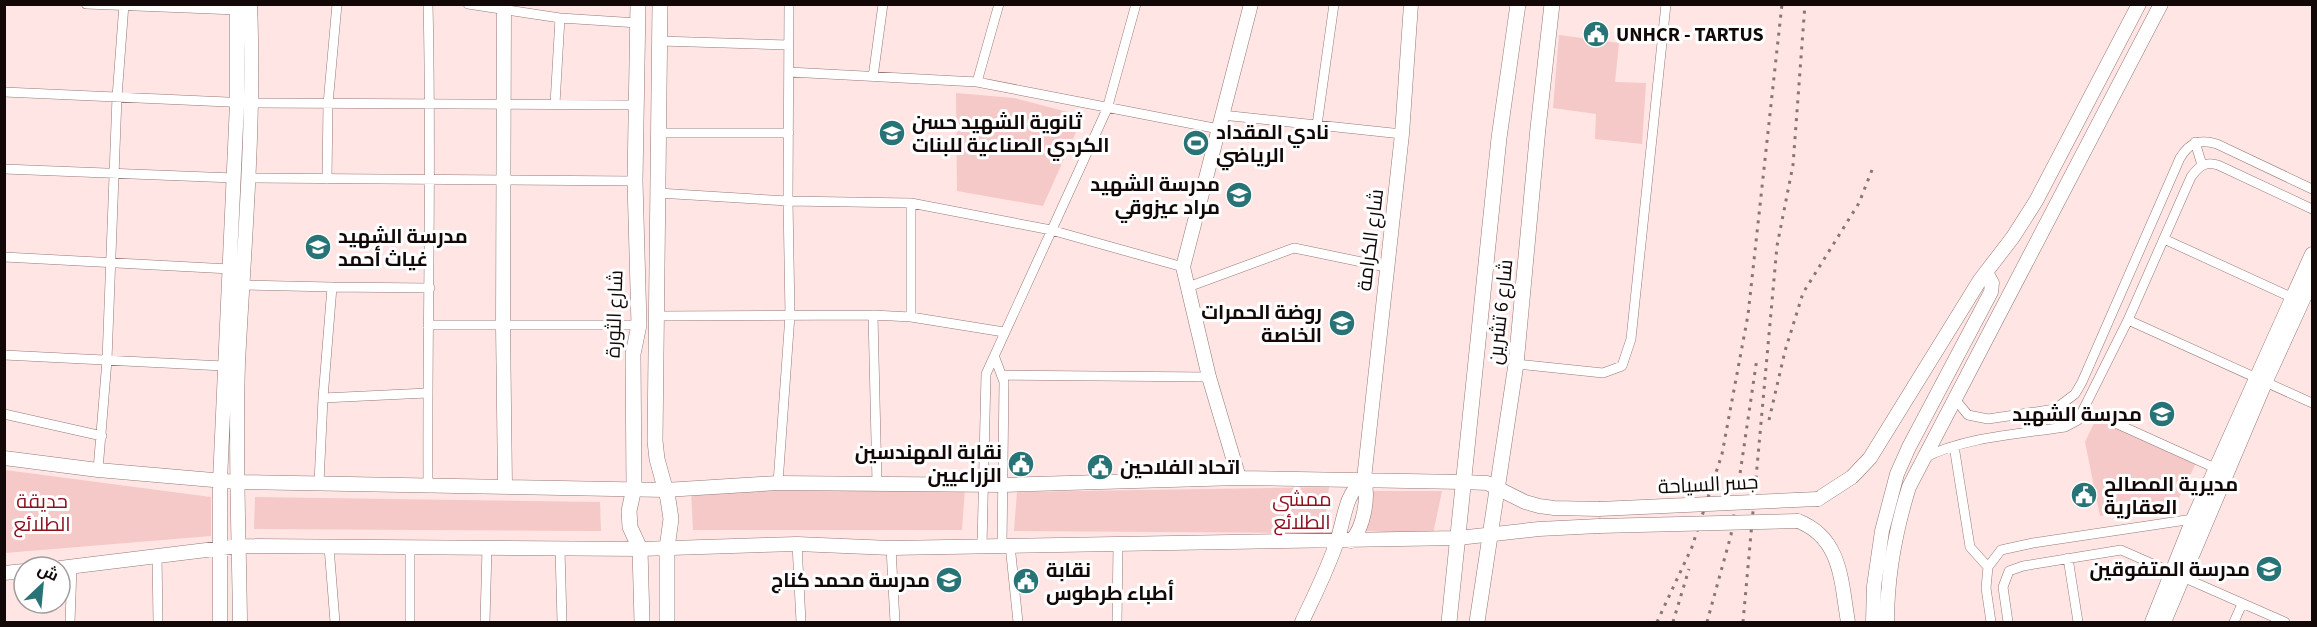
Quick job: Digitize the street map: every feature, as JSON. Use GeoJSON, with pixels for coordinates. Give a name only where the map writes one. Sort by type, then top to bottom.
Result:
{"type":"FeatureCollection","features":[{"type":"Feature","properties":{"kind":"main road","name":"شارع الثورة"},"geometry":{"type":"LineString","coordinates":[[638,4],[635,181],[639,325],[633,354],[634,488],[629,503],[629,519],[640,549],[642,622]]}},
{"type":"Feature","properties":{"kind":"main road"},"geometry":{"type":"LineString","coordinates":[[660,4],[655,441],[671,519],[667,548],[667,622]]}},
{"type":"Feature","properties":{"kind":"main road","name":"شارع 6 تشرين"},"geometry":{"type":"LineString","coordinates":[[1449,622],[1499,138],[1518,4]]}},
{"type":"Feature","properties":{"kind":"main road","name":"شارع 6 تشرين"},"geometry":{"type":"LineString","coordinates":[[1477,622],[1516,364],[1552,4]]}},
{"type":"Feature","properties":{"kind":"street"},"geometry":{"type":"LineString","coordinates":[[86,4],[241,6],[243,285],[238,366],[236,482],[240,622]]}},
{"type":"Feature","properties":{"kind":"street"},"geometry":{"type":"LineString","coordinates":[[327,179],[328,104],[337,4]]}},
{"type":"Feature","properties":{"kind":"street"},"geometry":{"type":"LineString","coordinates":[[428,4],[431,179],[427,393],[428,485]]}},
{"type":"Feature","properties":{"kind":"street"},"geometry":{"type":"LineString","coordinates":[[468,4],[560,18],[638,23]]}},
{"type":"Feature","properties":{"kind":"street"},"geometry":{"type":"LineString","coordinates":[[778,483],[790,315],[789,4]]}},
{"type":"Feature","properties":{"kind":"street"},"geometry":{"type":"LineString","coordinates":[[873,77],[883,4]]}},
{"type":"Feature","properties":{"kind":"street"},"geometry":{"type":"LineString","coordinates":[[977,82],[999,4]]}},
{"type":"Feature","properties":{"kind":"street"},"geometry":{"type":"LineString","coordinates":[[982,546],[986,380],[989,368],[1107,109],[1136,4]]}},
{"type":"Feature","properties":{"kind":"street"},"geometry":{"type":"LineString","coordinates":[[1239,478],[1209,377],[1183,267],[1251,4]]}},
{"type":"Feature","properties":{"kind":"street"},"geometry":{"type":"LineString","coordinates":[[1317,126],[1334,4]]}},
{"type":"Feature","properties":{"kind":"street","name":"شارع الكرامة"},"geometry":{"type":"LineString","coordinates":[[1302,622],[1344,541],[1355,537],[1361,521],[1366,493],[1364,479],[1402,134],[1412,4]]}},
{"type":"Feature","properties":{"kind":"street"},"geometry":{"type":"LineString","coordinates":[[1516,364],[1603,373],[1623,366],[1631,339],[1666,4]]}},
{"type":"Feature","properties":{"kind":"street"},"geometry":{"type":"LineString","coordinates":[[1987,271],[2013,237],[2036,201],[2139,4]]}},
{"type":"Feature","properties":{"kind":"street"},"geometry":{"type":"LineString","coordinates":[[1887,622],[1888,578],[1894,541],[1909,487],[2161,4]]}},
{"type":"Feature","properties":{"kind":"street"},"geometry":{"type":"LineString","coordinates":[[98,470],[107,360],[116,174],[117,97],[124,5]]}},
{"type":"Feature","properties":{"kind":"street"},"geometry":{"type":"LineString","coordinates":[[504,8],[503,325],[506,486]]}},
{"type":"Feature","properties":{"kind":"street"},"geometry":{"type":"LineString","coordinates":[[555,104],[560,18]]}},
{"type":"Feature","properties":{"kind":"street"},"geometry":{"type":"LineString","coordinates":[[660,41],[789,45]]}},
{"type":"Feature","properties":{"kind":"street"},"geometry":{"type":"LineString","coordinates":[[789,72],[977,82],[1219,129]]}},
{"type":"Feature","properties":{"kind":"street"},"geometry":{"type":"LineString","coordinates":[[4,92],[243,103],[636,105]]}},
{"type":"Feature","properties":{"kind":"street"},"geometry":{"type":"LineString","coordinates":[[1222,115],[1402,134]]}},
{"type":"Feature","properties":{"kind":"street"},"geometry":{"type":"LineString","coordinates":[[658,134],[789,133]]}},
{"type":"Feature","properties":{"kind":"street"},"geometry":{"type":"LineString","coordinates":[[1954,398],[1968,415],[1988,419],[2055,409],[2074,394],[2082,382],[2186,147],[2195,142],[2204,141],[2217,144],[2313,189]]}},
{"type":"Feature","properties":{"kind":"street"},"geometry":{"type":"LineString","coordinates":[[2195,142],[2202,165]]}},
{"type":"Feature","properties":{"kind":"street"},"geometry":{"type":"LineString","coordinates":[[1922,459],[1954,446],[2065,427],[2078,420],[2128,320],[2191,177],[2202,165],[2210,162],[2218,165],[2313,209]]}},
{"type":"Feature","properties":{"kind":"street"},"geometry":{"type":"LineString","coordinates":[[4,169],[241,178],[635,181]]}},
{"type":"Feature","properties":{"kind":"street"},"geometry":{"type":"LineString","coordinates":[[220,622],[220,481],[224,366],[230,269],[241,178]]}},
{"type":"Feature","properties":{"kind":"street"},"geometry":{"type":"LineString","coordinates":[[658,193],[788,201],[911,203],[1051,230],[1183,267]]}},
{"type":"Feature","properties":{"kind":"street"},"geometry":{"type":"LineString","coordinates":[[911,203],[911,317]]}},
{"type":"Feature","properties":{"kind":"street"},"geometry":{"type":"LineString","coordinates":[[2164,239],[2303,302]]}},
{"type":"Feature","properties":{"kind":"street"},"geometry":{"type":"LineString","coordinates":[[1188,287],[1294,248],[1386,267]]}},
{"type":"Feature","properties":{"kind":"street"},"geometry":{"type":"LineString","coordinates":[[2303,302],[2313,255]]}},
{"type":"Feature","properties":{"kind":"street"},"geometry":{"type":"LineString","coordinates":[[4,257],[230,269]]}},
{"type":"Feature","properties":{"kind":"street"},"geometry":{"type":"LineString","coordinates":[[1987,271],[2014,283]]}},
{"type":"Feature","properties":{"kind":"street"},"geometry":{"type":"LineString","coordinates":[[1873,622],[1874,586],[1882,531],[1897,474],[1991,292],[1992,283],[1987,271]]}},
{"type":"Feature","properties":{"kind":"street","name":"جسر السياحة"},"geometry":{"type":"LineString","coordinates":[[4,458],[98,470],[236,482],[665,490],[778,483],[1003,485],[1239,478],[1364,479],[1487,483],[1525,502],[1554,508],[1599,509],[1818,499],[1852,477],[1870,458],[1987,271]]}},
{"type":"Feature","properties":{"kind":"street"},"geometry":{"type":"LineString","coordinates":[[2164,622],[2193,519],[2216,468],[2313,280]]}},
{"type":"Feature","properties":{"kind":"street"},"geometry":{"type":"LineString","coordinates":[[243,285],[430,288]]}},
{"type":"Feature","properties":{"kind":"street"},"geometry":{"type":"LineString","coordinates":[[319,483],[332,287]]}},
{"type":"Feature","properties":{"kind":"street"},"geometry":{"type":"LineString","coordinates":[[657,316],[873,315],[911,317],[1004,332]]}},
{"type":"Feature","properties":{"kind":"street"},"geometry":{"type":"LineString","coordinates":[[873,315],[877,483]]}},
{"type":"Feature","properties":{"kind":"street"},"geometry":{"type":"LineString","coordinates":[[2128,320],[2313,403]]}},
{"type":"Feature","properties":{"kind":"street"},"geometry":{"type":"LineString","coordinates":[[428,325],[639,325]]}},
{"type":"Feature","properties":{"kind":"street"},"geometry":{"type":"LineString","coordinates":[[4,355],[224,366]]}},
{"type":"Feature","properties":{"kind":"street"},"geometry":{"type":"LineString","coordinates":[[995,358],[1002,375],[1006,546],[1018,622]]}},
{"type":"Feature","properties":{"kind":"street"},"geometry":{"type":"LineString","coordinates":[[1002,375],[1209,377]]}},
{"type":"Feature","properties":{"kind":"street"},"geometry":{"type":"LineString","coordinates":[[2152,622],[2177,575],[2261,381]]}},
{"type":"Feature","properties":{"kind":"street"},"geometry":{"type":"LineString","coordinates":[[323,398],[427,393]]}},
{"type":"Feature","properties":{"kind":"street"},"geometry":{"type":"LineString","coordinates":[[4,414],[102,436]]}},
{"type":"Feature","properties":{"kind":"street"},"geometry":{"type":"LineString","coordinates":[[2113,422],[2216,468]]}},
{"type":"Feature","properties":{"kind":"street"},"geometry":{"type":"LineString","coordinates":[[1954,446],[1970,547],[1988,567]]}},
{"type":"Feature","properties":{"kind":"street"},"geometry":{"type":"LineString","coordinates":[[1991,622],[1986,588],[1988,567],[2001,550],[2033,543],[2193,519]]}},
{"type":"Feature","properties":{"kind":"street","name":"جسر السياحة"},"geometry":{"type":"LineString","coordinates":[[72,567],[239,546],[640,549],[798,544],[891,548],[1118,545],[1458,538],[1539,529],[1599,526],[1798,521],[1810,525],[1822,534],[1834,552],[1848,622]]}},
{"type":"Feature","properties":{"kind":"street"},"geometry":{"type":"LineString","coordinates":[[798,544],[801,622]]}},
{"type":"Feature","properties":{"kind":"street"},"geometry":{"type":"LineString","coordinates":[[1117,622],[1118,545]]}},
{"type":"Feature","properties":{"kind":"street"},"geometry":{"type":"LineString","coordinates":[[330,547],[336,622]]}},
{"type":"Feature","properties":{"kind":"street"},"geometry":{"type":"LineString","coordinates":[[410,548],[410,622]]}},
{"type":"Feature","properties":{"kind":"street"},"geometry":{"type":"LineString","coordinates":[[485,622],[487,548]]}},
{"type":"Feature","properties":{"kind":"street"},"geometry":{"type":"LineString","coordinates":[[891,548],[895,622]]}},
{"type":"Feature","properties":{"kind":"street"},"geometry":{"type":"LineString","coordinates":[[560,549],[562,622]]}},
{"type":"Feature","properties":{"kind":"street"},"geometry":{"type":"LineString","coordinates":[[2008,622],[2003,587],[2009,571],[2023,566],[2121,550],[2285,622]]}},
{"type":"Feature","properties":{"kind":"street"},"geometry":{"type":"LineString","coordinates":[[157,555],[158,622]]}},
{"type":"Feature","properties":{"kind":"street"},"geometry":{"type":"LineString","coordinates":[[2068,558],[2078,622]]}},
{"type":"Feature","properties":{"kind":"street"},"geometry":{"type":"LineString","coordinates":[[2234,622],[2242,603]]}},
{"type":"Feature","properties":{"kind":"green space"},"geometry":{"type":"Polygon","coordinates":[[[1559,35],[1619,43],[1615,82],[1646,83],[1642,144],[1595,139],[1596,114],[1553,108],[1559,35]]]}},
{"type":"Feature","properties":{"kind":"green space"},"geometry":{"type":"Polygon","coordinates":[[[956,93],[1014,98],[1083,116],[1043,206],[957,191],[956,93]]]}},
{"type":"Feature","properties":{"kind":"green space"},"geometry":{"type":"Polygon","coordinates":[[[2097,417],[2196,463],[2177,502],[2100,516],[2085,442],[2097,417]]]}},
{"type":"Feature","properties":{"kind":"green space","name":"حديقة الطلائع"},"geometry":{"type":"Polygon","coordinates":[[[5,470],[211,497],[211,536],[5,553],[5,470]]]}},
{"type":"Feature","properties":{"kind":"green space","name":"ممشى الطلائع"},"geometry":{"type":"Polygon","coordinates":[[[1329,487],[1323,533],[1014,531],[1017,492],[1329,487]]]}},
{"type":"Feature","properties":{"kind":"green space"},"geometry":{"type":"Polygon","coordinates":[[[965,488],[962,530],[693,530],[691,490],[965,488]]]}},
{"type":"Feature","properties":{"kind":"green space","name":"ممشى الطلائع"},"geometry":{"type":"Polygon","coordinates":[[[1371,491],[1442,491],[1433,534],[1365,531],[1371,491]]]}},
{"type":"Feature","properties":{"kind":"green space"},"geometry":{"type":"Polygon","coordinates":[[[255,497],[600,502],[601,531],[254,529],[255,497]]]}},
{"type":"Feature","properties":{"kind":"railway"},"geometry":{"type":"LineString","coordinates":[[1657,622],[1692,547],[1722,454],[1748,315],[1782,4]]}},
{"type":"Feature","properties":{"kind":"railway"},"geometry":{"type":"LineString","coordinates":[[1743,622],[1777,246],[1793,165],[1805,4]]}},
{"type":"Feature","properties":{"kind":"railway"},"geometry":{"type":"LineString","coordinates":[[1769,420],[1785,351],[1803,293],[1859,203],[1872,170]]}},
{"type":"Feature","properties":{"kind":"railway"},"geometry":{"type":"LineString","coordinates":[[1707,622],[1731,535],[1757,358]]}},
{"type":"Feature","properties":{"kind":"railway"},"geometry":{"type":"LineString","coordinates":[[1673,622],[1689,569]]}},
{"type":"Feature","properties":{"kind":"place","name":"UNHCR - TARTUS"},"geometry":{"type":"Point","coordinates":[1596,34]}},
{"type":"Feature","properties":{"kind":"place","name":"ثانوية الشهيد حسن الكردي الصناعية للبنات"},"geometry":{"type":"Point","coordinates":[892,133]}},
{"type":"Feature","properties":{"kind":"place","name":"نادي المقداد الرياضي"},"geometry":{"type":"Point","coordinates":[1196,143]}},
{"type":"Feature","properties":{"kind":"place","name":"مدرسة الشهيد مراد عيزوقي"},"geometry":{"type":"Point","coordinates":[1239,195]}},
{"type":"Feature","properties":{"kind":"place","name":"مدرسة الشهيد غياث أحمد"},"geometry":{"type":"Point","coordinates":[318,247]}},
{"type":"Feature","properties":{"kind":"place","name":"روضة الحمرات الخاصة"},"geometry":{"type":"Point","coordinates":[1342,323]}},
{"type":"Feature","properties":{"kind":"place","name":"مدرسة الشهيد"},"geometry":{"type":"Point","coordinates":[2162,414]}},
{"type":"Feature","properties":{"kind":"place","name":"نقابة المهندسين الزراعيين"},"geometry":{"type":"Point","coordinates":[1021,464]}},
{"type":"Feature","properties":{"kind":"place","name":"اتحاد الفلاحين"},"geometry":{"type":"Point","coordinates":[1100,467]}},
{"type":"Feature","properties":{"kind":"place","name":"مديرية المصالح العقارية"},"geometry":{"type":"Point","coordinates":[2084,495]}},
{"type":"Feature","properties":{"kind":"place","name":"مدرسة المتفوقين"},"geometry":{"type":"Point","coordinates":[2269,569]}},
{"type":"Feature","properties":{"kind":"place","name":"مدرسة محمد كناج"},"geometry":{"type":"Point","coordinates":[949,580]}},
{"type":"Feature","properties":{"kind":"place","name":"نقابة أطباء طرطوس"},"geometry":{"type":"Point","coordinates":[1026,581]}}]}
